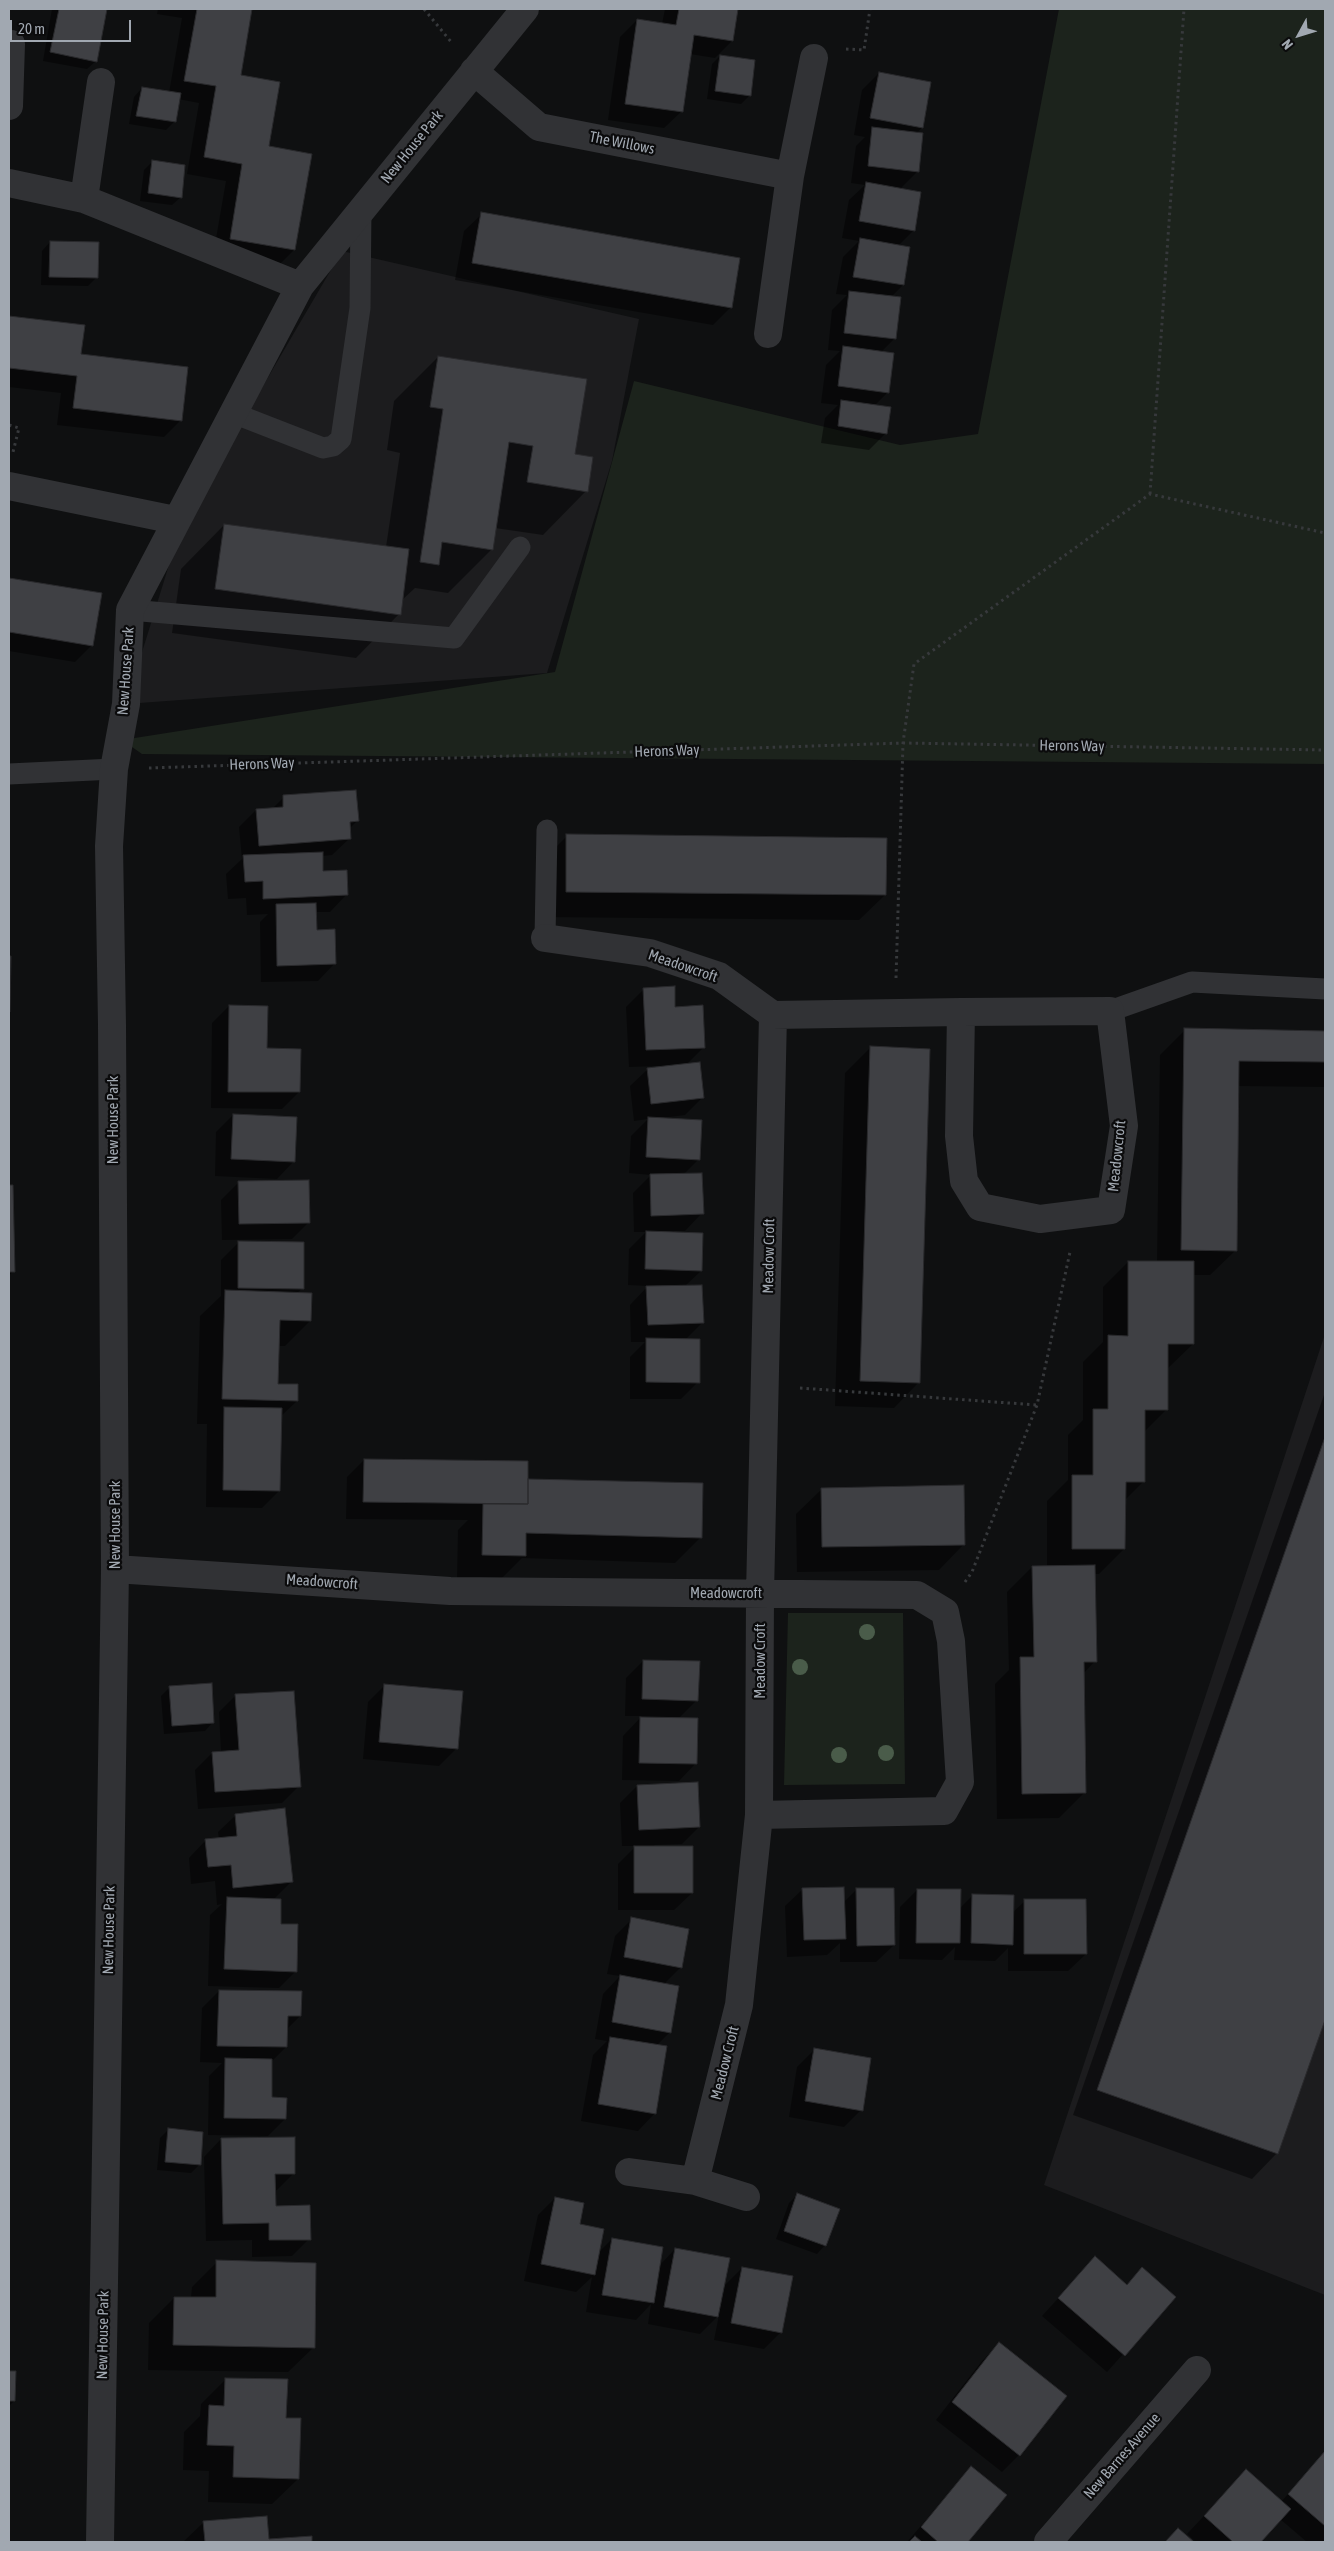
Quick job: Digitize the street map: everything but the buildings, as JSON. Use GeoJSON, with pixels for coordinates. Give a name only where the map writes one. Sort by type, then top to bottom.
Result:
{"type":"FeatureCollection","features":[{"type":"Feature","properties":{"kind":"street","name":"New House Park"},"geometry":{"type":"LineString","coordinates":[[100,2542],[115,1569],[112,1025],[109,846],[114,769],[126,704],[130,610],[175,520],[300,286],[361,208],[526,9]]}},
{"type":"Feature","properties":{"kind":"street"},"geometry":{"type":"LineString","coordinates":[[9,106],[11,44]]}},
{"type":"Feature","properties":{"kind":"street"},"geometry":{"type":"LineString","coordinates":[[768,334],[790,176],[814,58]]}},
{"type":"Feature","properties":{"kind":"street","name":"The Willows"},"geometry":{"type":"LineString","coordinates":[[474,71],[539,127],[790,176]]}},
{"type":"Feature","properties":{"kind":"street"},"geometry":{"type":"LineString","coordinates":[[84,199],[101,82]]}},
{"type":"Feature","properties":{"kind":"street"},"geometry":{"type":"LineString","coordinates":[[9,183],[84,199],[300,286]]}},
{"type":"Feature","properties":{"kind":"street"},"geometry":{"type":"LineString","coordinates":[[9,486],[175,520]]}},
{"type":"Feature","properties":{"kind":"street","name":"Meadowcroft"},"geometry":{"type":"LineString","coordinates":[[545,938],[650,953],[720,976],[774,1015]]}},
{"type":"Feature","properties":{"kind":"street"},"geometry":{"type":"LineString","coordinates":[[774,1015],[1110,1011]]}},
{"type":"Feature","properties":{"kind":"street","name":"Meadowcroft"},"geometry":{"type":"LineString","coordinates":[[960,1012],[958,1136],[964,1181],[980,1207],[1040,1219],[1111,1210],[1124,1126],[1110,1011]]}},
{"type":"Feature","properties":{"kind":"street","name":"Meadow Croft"},"geometry":{"type":"LineString","coordinates":[[696,2181],[739,2005],[759,1815],[760,1594],[767,1385],[774,1015]]}},
{"type":"Feature","properties":{"kind":"street","name":"Meadowcroft"},"geometry":{"type":"LineString","coordinates":[[115,1569],[450,1591],[917,1595],[945,1612]]}},
{"type":"Feature","properties":{"kind":"street"},"geometry":{"type":"LineString","coordinates":[[759,1815],[944,1811],[960,1782],[951,1641],[945,1612]]}},
{"type":"Feature","properties":{"kind":"street"},"geometry":{"type":"LineString","coordinates":[[629,2172],[696,2181],[746,2197]]}},
{"type":"Feature","properties":{"kind":"street","name":"New Barnes Avenue"},"geometry":{"type":"LineString","coordinates":[[1048,2542],[1196,2370]]}},
{"type":"Feature","properties":{"kind":"lane"},"geometry":{"type":"LineString","coordinates":[[233,413],[323,448],[333,446],[341,440],[360,308],[361,208]]}},
{"type":"Feature","properties":{"kind":"lane"},"geometry":{"type":"LineString","coordinates":[[130,610],[454,638],[520,547]]}},
{"type":"Feature","properties":{"kind":"lane"},"geometry":{"type":"LineString","coordinates":[[9,774],[114,769]]}},
{"type":"Feature","properties":{"kind":"lane"},"geometry":{"type":"LineString","coordinates":[[545,938],[547,830]]}},
{"type":"Feature","properties":{"kind":"lane"},"geometry":{"type":"LineString","coordinates":[[1110,1011],[1192,982],[1325,989]]}},
{"type":"Feature","properties":{"kind":"path"},"geometry":{"type":"LineString","coordinates":[[424,9],[474,71]]}},
{"type":"Feature","properties":{"kind":"path"},"geometry":{"type":"LineString","coordinates":[[814,58],[831,48],[864,50],[870,9]]}},
{"type":"Feature","properties":{"kind":"path"},"geometry":{"type":"LineString","coordinates":[[1150,494],[1184,9]]}},
{"type":"Feature","properties":{"kind":"path"},"geometry":{"type":"LineString","coordinates":[[9,425],[19,428],[13,454]]}},
{"type":"Feature","properties":{"kind":"path"},"geometry":{"type":"LineString","coordinates":[[895,1014],[903,743],[914,664],[1150,494],[1325,533]]}},
{"type":"Feature","properties":{"kind":"path","name":"Herons Way"},"geometry":{"type":"LineString","coordinates":[[114,769],[903,743],[1325,750]]}},
{"type":"Feature","properties":{"kind":"path"},"geometry":{"type":"LineString","coordinates":[[945,1612],[972,1572],[1037,1405],[1078,1214]]}},
{"type":"Feature","properties":{"kind":"path"},"geometry":{"type":"LineString","coordinates":[[767,1385],[1037,1405]]}},
{"type":"Feature","properties":{"kind":"shaded area"},"geometry":{"type":"Polygon","coordinates":[[[1059,9],[1325,9],[1325,764],[142,754],[122,740],[555,672],[634,381],[900,445],[978,434],[1059,9]]]}},
{"type":"Feature","properties":{"kind":"shaded area"},"geometry":{"type":"Polygon","coordinates":[[[342,251],[639,319],[612,461],[547,673],[126,704],[181,526],[342,251]]]}},
{"type":"Feature","properties":{"kind":"shaded area"},"geometry":{"type":"Polygon","coordinates":[[[1325,1334],[1325,2295],[1044,2185],[1325,1334]]]}},
{"type":"Feature","properties":{"kind":"shaded area"},"geometry":{"type":"Polygon","coordinates":[[[788,1613],[903,1613],[905,1784],[784,1785],[788,1613]]]}}]}
